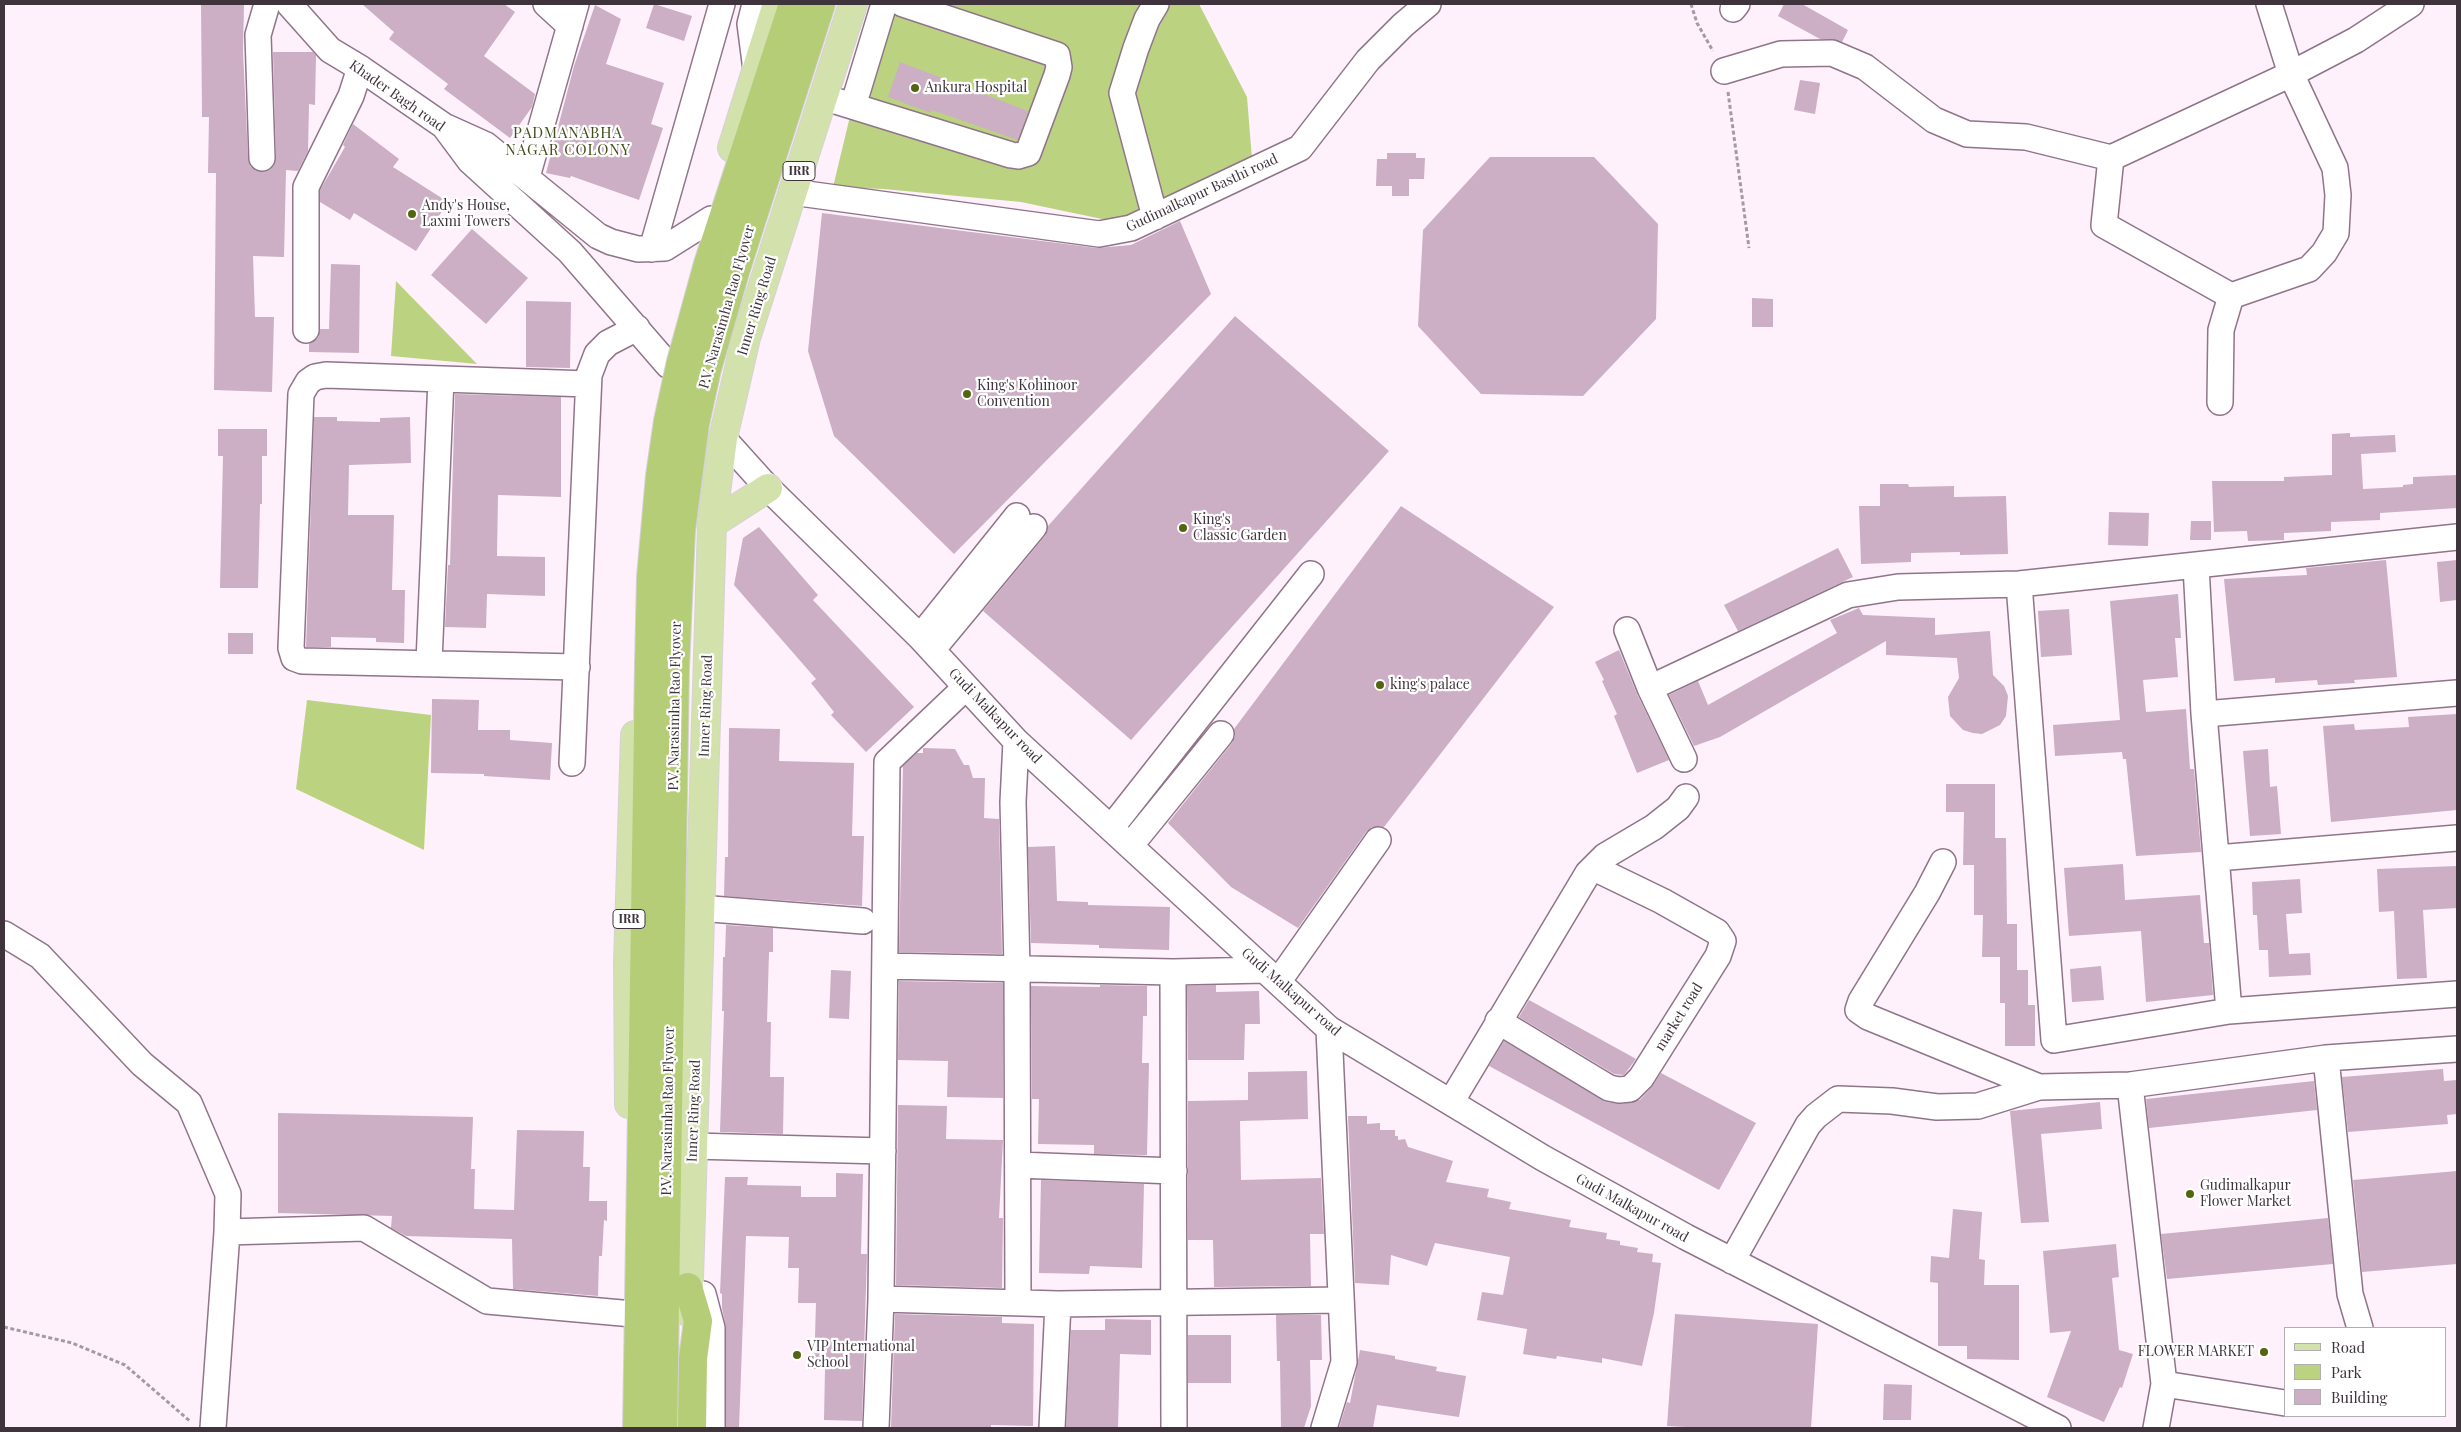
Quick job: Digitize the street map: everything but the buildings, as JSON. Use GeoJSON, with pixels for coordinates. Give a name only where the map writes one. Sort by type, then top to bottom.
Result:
{"type":"FeatureCollection","features":[{"type":"Feature","properties":{"kind":"highway","name":"P.V. Narasimha Rao Flyover"},"geometry":{"type":"LineString","coordinates":[[637,1428],[648,674],[651,577],[659,485],[668,421],[693,313],[793,4]]}},
{"type":"Feature","properties":{"kind":"highway","name":"P.V. Narasimha Rao Flyover"},"geometry":{"type":"LineString","coordinates":[[663,1428],[675,668],[681,531],[695,424],[720,322],[821,4]]}},
{"type":"Feature","properties":{"kind":"highway"},"geometry":{"type":"LineString","coordinates":[[688,1277],[698,1321],[693,1359],[692,1428]]}},
{"type":"Feature","properties":{"kind":"highway"},"geometry":{"type":"LineString","coordinates":[[624,1428],[632,1382]]}},
{"type":"Feature","properties":{"kind":"main road","name":"IRR"},"geometry":{"type":"LineString","coordinates":[[630,1428],[633,1314],[628,963],[641,548],[659,411],[668,365],[777,4]]}},
{"type":"Feature","properties":{"kind":"main road","name":"Inner Ring Road"},"geometry":{"type":"LineString","coordinates":[[685,1428],[699,908],[712,524],[722,438],[746,338],[853,4]]}},
{"type":"Feature","properties":{"kind":"main road"},"geometry":{"type":"LineString","coordinates":[[684,309],[699,329],[726,340],[746,338]]}},
{"type":"Feature","properties":{"kind":"main road"},"geometry":{"type":"LineString","coordinates":[[712,524],[768,488]]}},
{"type":"Feature","properties":{"kind":"street"},"geometry":{"type":"LineString","coordinates":[[262,158],[258,35],[266,4]]}},
{"type":"Feature","properties":{"kind":"street","name":"Khader Bagh road"},"geometry":{"type":"LineString","coordinates":[[289,4],[330,50],[360,68],[444,126],[470,161],[570,252],[668,365]]}},
{"type":"Feature","properties":{"kind":"street"},"geometry":{"type":"LineString","coordinates":[[526,177],[573,15],[546,4]]}},
{"type":"Feature","properties":{"kind":"street"},"geometry":{"type":"LineString","coordinates":[[652,249],[722,4]]}},
{"type":"Feature","properties":{"kind":"street"},"geometry":{"type":"LineString","coordinates":[[755,4],[750,24],[756,70]]}},
{"type":"Feature","properties":{"kind":"street"},"geometry":{"type":"LineString","coordinates":[[852,106],[884,4]]}},
{"type":"Feature","properties":{"kind":"street"},"geometry":{"type":"LineString","coordinates":[[823,97],[1011,155],[1023,155],[1031,149],[1060,66],[1056,55],[903,4]]}},
{"type":"Feature","properties":{"kind":"street"},"geometry":{"type":"LineString","coordinates":[[1155,217],[1122,94],[1139,41],[1156,4]]}},
{"type":"Feature","properties":{"kind":"street","name":"Gudimalkapur Basthi road"},"geometry":{"type":"LineString","coordinates":[[792,192],[1099,234],[1132,228],[1300,148],[1368,60],[1403,25],[1428,4]]}},
{"type":"Feature","properties":{"kind":"street"},"geometry":{"type":"LineString","coordinates":[[2111,158],[2104,226],[2231,296],[2309,269],[2324,253],[2336,233],[2338,195],[2335,168],[2291,74],[2270,4]]}},
{"type":"Feature","properties":{"kind":"street"},"geometry":{"type":"LineString","coordinates":[[1724,71],[1781,54],[1832,53],[1865,67],[1934,120],[1966,134],[2026,137],[2111,158],[2291,74],[2356,40],[2412,4]]}},
{"type":"Feature","properties":{"kind":"street"},"geometry":{"type":"LineString","coordinates":[[306,330],[306,188],[351,96],[360,68]]}},
{"type":"Feature","properties":{"kind":"street"},"geometry":{"type":"LineString","coordinates":[[444,126],[486,145],[598,236],[611,242],[638,249],[664,248],[711,219]]}},
{"type":"Feature","properties":{"kind":"street"},"geometry":{"type":"LineString","coordinates":[[2220,402],[2221,330],[2231,296]]}},
{"type":"Feature","properties":{"kind":"street"},"geometry":{"type":"LineString","coordinates":[[572,763],[588,384],[592,365],[597,354],[608,343],[637,328]]}},
{"type":"Feature","properties":{"kind":"street"},"geometry":{"type":"LineString","coordinates":[[577,666],[302,661],[294,658],[292,654],[301,394],[308,382],[315,377],[326,375],[588,384]]}},
{"type":"Feature","properties":{"kind":"street"},"geometry":{"type":"LineString","coordinates":[[429,662],[441,380]]}},
{"type":"Feature","properties":{"kind":"street","name":"Gudi Malkapur road"},"geometry":{"type":"LineString","coordinates":[[722,438],[768,488],[926,644],[1016,741],[1329,1029],[1543,1158],[1732,1261],[2058,1428]]}},
{"type":"Feature","properties":{"kind":"street"},"geometry":{"type":"LineString","coordinates":[[926,644],[1025,521]]}},
{"type":"Feature","properties":{"kind":"street"},"geometry":{"type":"LineString","coordinates":[[1650,688],[1848,595],[1910,586],[2019,584],[2457,537]]}},
{"type":"Feature","properties":{"kind":"street"},"geometry":{"type":"LineString","coordinates":[[2196,566],[2204,714],[2229,1010]]}},
{"type":"Feature","properties":{"kind":"street"},"geometry":{"type":"LineString","coordinates":[[1111,828],[1311,574]]}},
{"type":"Feature","properties":{"kind":"street"},"geometry":{"type":"LineString","coordinates":[[2019,584],[2054,1040],[2229,1010],[2457,994]]}},
{"type":"Feature","properties":{"kind":"street"},"geometry":{"type":"LineString","coordinates":[[1627,630],[1650,688],[1684,759]]}},
{"type":"Feature","properties":{"kind":"street"},"geometry":{"type":"LineString","coordinates":[[876,1428],[881,1299],[887,762],[966,687]]}},
{"type":"Feature","properties":{"kind":"street"},"geometry":{"type":"LineString","coordinates":[[2204,714],[2457,693]]}},
{"type":"Feature","properties":{"kind":"street"},"geometry":{"type":"LineString","coordinates":[[1130,846],[1221,734]]}},
{"type":"Feature","properties":{"kind":"street"},"geometry":{"type":"LineString","coordinates":[[1016,741],[1013,802],[1017,968],[1018,1302]]}},
{"type":"Feature","properties":{"kind":"street"},"geometry":{"type":"LineString","coordinates":[[1450,1102],[1498,1020],[1594,868],[1605,856],[1654,827],[1678,808],[1686,797]]}},
{"type":"Feature","properties":{"kind":"street"},"geometry":{"type":"LineString","coordinates":[[2217,858],[2457,838]]}},
{"type":"Feature","properties":{"kind":"street"},"geometry":{"type":"LineString","coordinates":[[885,966],[1272,976],[1378,840]]}},
{"type":"Feature","properties":{"kind":"street"},"geometry":{"type":"LineString","coordinates":[[1943,862],[1927,893],[1865,994],[1858,1010],[1868,1017],[2038,1086]]}},
{"type":"Feature","properties":{"kind":"street","name":"market road"},"geometry":{"type":"LineString","coordinates":[[1498,1020],[1609,1088],[1619,1090],[1630,1089],[1641,1078],[1718,956],[1724,941],[1717,932],[1662,901],[1594,868]]}},
{"type":"Feature","properties":{"kind":"street"},"geometry":{"type":"LineString","coordinates":[[699,908],[863,921]]}},
{"type":"Feature","properties":{"kind":"street"},"geometry":{"type":"LineString","coordinates":[[4,934],[40,956],[142,1064],[189,1103],[228,1194],[213,1428]]}},
{"type":"Feature","properties":{"kind":"street"},"geometry":{"type":"LineString","coordinates":[[1173,972],[1174,1428]]}},
{"type":"Feature","properties":{"kind":"street"},"geometry":{"type":"LineString","coordinates":[[1324,1428],[1344,1362],[1329,1029]]}},
{"type":"Feature","properties":{"kind":"street"},"geometry":{"type":"LineString","coordinates":[[1732,1261],[1808,1125],[1816,1116],[1838,1099],[1892,1101],[1937,1107],[1978,1106],[2038,1086],[2130,1085],[2326,1058],[2457,1049]]}},
{"type":"Feature","properties":{"kind":"street"},"geometry":{"type":"LineString","coordinates":[[2326,1058],[2350,1294],[2360,1327]]}},
{"type":"Feature","properties":{"kind":"street"},"geometry":{"type":"LineString","coordinates":[[2130,1085],[2164,1384],[2156,1428]]}},
{"type":"Feature","properties":{"kind":"street"},"geometry":{"type":"LineString","coordinates":[[693,1146],[883,1151]]}},
{"type":"Feature","properties":{"kind":"street"},"geometry":{"type":"LineString","coordinates":[[1018,1165],[1174,1171]]}},
{"type":"Feature","properties":{"kind":"street"},"geometry":{"type":"LineString","coordinates":[[227,1232],[364,1228],[487,1301],[633,1314]]}},
{"type":"Feature","properties":{"kind":"street"},"geometry":{"type":"LineString","coordinates":[[688,1277],[702,1290],[712,1328],[712,1428]]}},
{"type":"Feature","properties":{"kind":"street"},"geometry":{"type":"LineString","coordinates":[[881,1299],[1058,1304],[1341,1300]]}},
{"type":"Feature","properties":{"kind":"street"},"geometry":{"type":"LineString","coordinates":[[1052,1428],[1058,1304]]}},
{"type":"Feature","properties":{"kind":"street"},"geometry":{"type":"LineString","coordinates":[[2164,1384],[2284,1403]]}},
{"type":"Feature","properties":{"kind":"path"},"geometry":{"type":"LineString","coordinates":[[1691,4],[1697,23],[1724,71],[1749,248]]}},
{"type":"Feature","properties":{"kind":"path"},"geometry":{"type":"LineString","coordinates":[[4,1327],[72,1343],[125,1365],[198,1428]]}},
{"type":"Feature","properties":{"kind":"green space"},"geometry":{"type":"Polygon","coordinates":[[[877,4],[1199,4],[1247,97],[1253,171],[1121,223],[1021,202],[884,189],[833,187],[877,4]]]}},
{"type":"Feature","properties":{"kind":"green space"},"geometry":{"type":"Polygon","coordinates":[[[396,281],[477,364],[391,356],[396,281]]]}},
{"type":"Feature","properties":{"kind":"green space"},"geometry":{"type":"Polygon","coordinates":[[[307,700],[431,715],[424,850],[296,789],[307,700]]]}},
{"type":"Feature","properties":{"kind":"place","name":"Ankura Hospital"},"geometry":{"type":"Point","coordinates":[915,88]}},
{"type":"Feature","properties":{"kind":"place","name":"Andy's House, Laxmi Towers"},"geometry":{"type":"Point","coordinates":[412,214]}},
{"type":"Feature","properties":{"kind":"place","name":"King's Kohinoor Convention"},"geometry":{"type":"Point","coordinates":[967,394]}},
{"type":"Feature","properties":{"kind":"place","name":"King's Classic Garden"},"geometry":{"type":"Point","coordinates":[1183,528]}},
{"type":"Feature","properties":{"kind":"place","name":"king's palace"},"geometry":{"type":"Point","coordinates":[1380,685]}},
{"type":"Feature","properties":{"kind":"place","name":"Gudimalkapur Flower Market"},"geometry":{"type":"Point","coordinates":[2190,1194]}},
{"type":"Feature","properties":{"kind":"place","name":"FLOWER MARKET"},"geometry":{"type":"Point","coordinates":[2264,1352]}},
{"type":"Feature","properties":{"kind":"place","name":"VIP International School"},"geometry":{"type":"Point","coordinates":[797,1355]}},
{"type":"Feature","properties":{"kind":"district","name":"PADMANABHA NAGAR COLONY"},"geometry":{"type":"Point","coordinates":[568,142]}}]}
